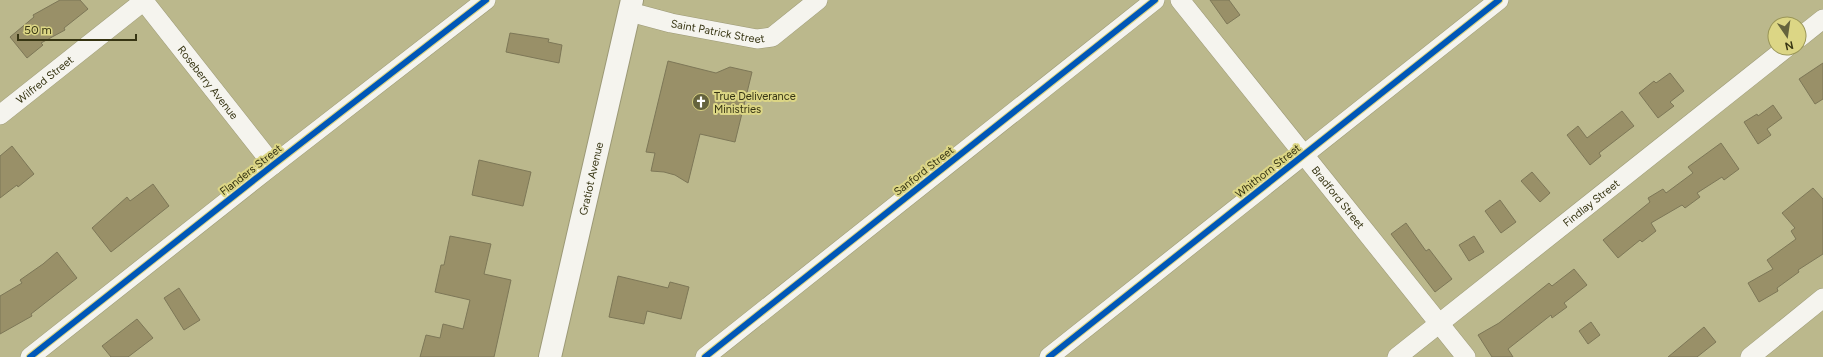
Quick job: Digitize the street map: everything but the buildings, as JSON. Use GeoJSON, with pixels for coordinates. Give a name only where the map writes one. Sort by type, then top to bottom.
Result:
{"type":"FeatureCollection","features":[{"type":"Feature","properties":{"kind":"main road","name":"Gratiot Avenue"},"geometry":{"type":"LineString","coordinates":[[550,357],[631,6]]}},
{"type":"Feature","properties":{"kind":"street","name":"Roseberry Avenue"},"geometry":{"type":"LineString","coordinates":[[144,0],[273,165]]}},
{"type":"Feature","properties":{"kind":"street","name":"Wilfred Street"},"geometry":{"type":"LineString","coordinates":[[0,115],[144,0]]}},
{"type":"Feature","properties":{"kind":"street","name":"Flanders Street"},"geometry":{"type":"LineString","coordinates":[[30,357],[273,165],[486,0]]}},
{"type":"Feature","properties":{"kind":"street","name":"Saint Patrick Street"},"geometry":{"type":"LineString","coordinates":[[631,6],[671,23],[757,39],[765,39],[772,37],[818,0]]}},
{"type":"Feature","properties":{"kind":"street","name":"Sanford Street"},"geometry":{"type":"LineString","coordinates":[[705,357],[1155,0]]}},
{"type":"Feature","properties":{"kind":"street","name":"Bradford Street"},"geometry":{"type":"LineString","coordinates":[[1180,0],[1466,357]]}},
{"type":"Feature","properties":{"kind":"street","name":"Whithorn Street"},"geometry":{"type":"LineString","coordinates":[[1048,357],[1499,0]]}},
{"type":"Feature","properties":{"kind":"street"},"geometry":{"type":"LineString","coordinates":[[1807,32],[1823,19]]}},
{"type":"Feature","properties":{"kind":"street","name":"Findlay Street"},"geometry":{"type":"LineString","coordinates":[[1397,357],[1776,56]]}},
{"type":"Feature","properties":{"kind":"street"},"geometry":{"type":"LineString","coordinates":[[1750,357],[1823,298]]}},
{"type":"Feature","properties":{"kind":"cycle path"},"geometry":{"type":"LineString","coordinates":[[30,357],[273,165],[486,0]]}},
{"type":"Feature","properties":{"kind":"cycle path"},"geometry":{"type":"LineString","coordinates":[[705,357],[1155,0]]}},
{"type":"Feature","properties":{"kind":"cycle path"},"geometry":{"type":"LineString","coordinates":[[1049,357],[1499,0]]}},
{"type":"Feature","properties":{"kind":"place","name":"True Deliverance Ministries"},"geometry":{"type":"Point","coordinates":[701,102]}}]}
